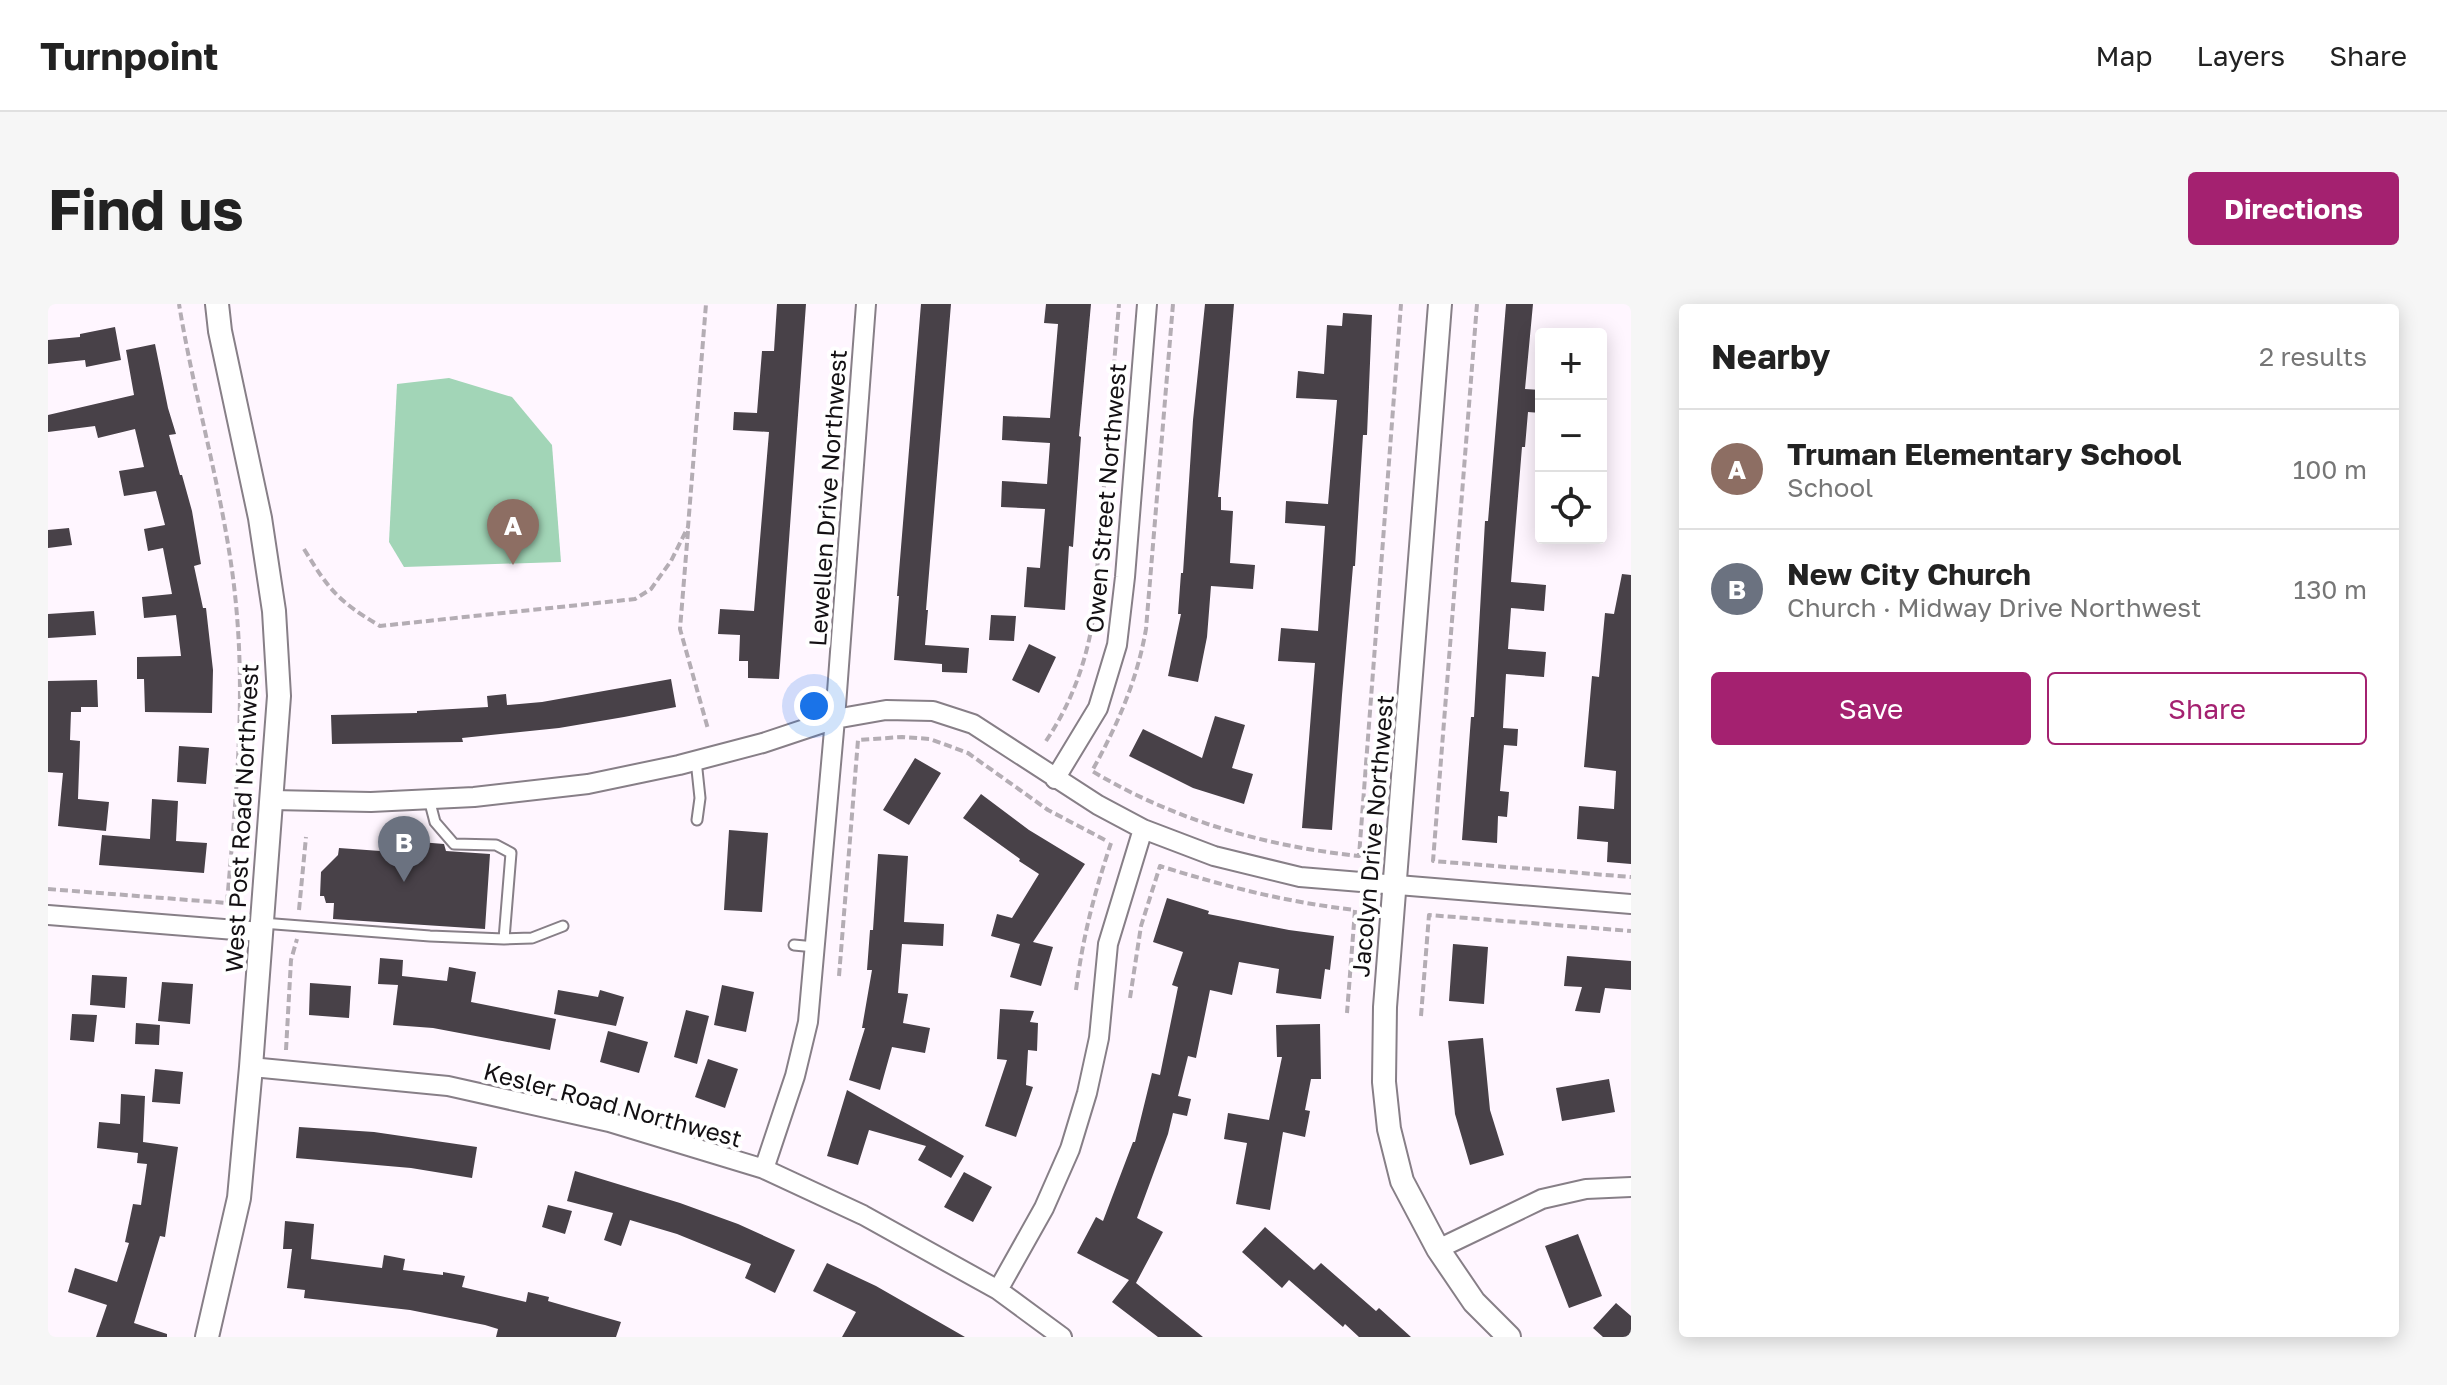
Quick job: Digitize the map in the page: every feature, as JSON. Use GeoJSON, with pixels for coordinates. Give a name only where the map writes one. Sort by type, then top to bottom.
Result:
{"type":"FeatureCollection","features":[{"type":"Feature","properties":{"kind":"street","name":"West Post Road Northwest"},"geometry":{"type":"LineString","coordinates":[[207,1337],[239,1198],[279,696],[274,611],[260,518],[217,304]]}},
{"type":"Feature","properties":{"kind":"street","name":"Lewellen Drive Northwest"},"geometry":{"type":"LineString","coordinates":[[764,1169],[795,1076],[808,1022],[835,719],[866,304]]}},
{"type":"Feature","properties":{"kind":"street","name":"Owen Street Northwest"},"geometry":{"type":"LineString","coordinates":[[1055,779],[1098,708],[1117,645],[1147,304]]}},
{"type":"Feature","properties":{"kind":"street","name":"Jacolyn Drive Northwest"},"geometry":{"type":"LineString","coordinates":[[1440,304],[1383,1046],[1384,1082],[1389,1129],[1402,1181],[1438,1249],[1474,1302],[1509,1337]]}},
{"type":"Feature","properties":{"kind":"street"},"geometry":{"type":"LineString","coordinates":[[272,800],[371,802],[474,797],[588,784],[763,743],[835,719],[886,710],[933,711],[973,724],[1055,779],[1143,829],[1214,856],[1300,877],[1631,904]]}},
{"type":"Feature","properties":{"kind":"street"},"geometry":{"type":"LineString","coordinates":[[998,1290],[1044,1208],[1070,1149],[1099,1038],[1108,944],[1143,829]]}},
{"type":"Feature","properties":{"kind":"street"},"geometry":{"type":"LineString","coordinates":[[48,915],[262,928]]}},
{"type":"Feature","properties":{"kind":"street","name":"Kesler Road Northwest"},"geometry":{"type":"LineString","coordinates":[[251,1067],[448,1086],[609,1122],[764,1169],[863,1215],[998,1290],[1062,1337]]}},
{"type":"Feature","properties":{"kind":"street"},"geometry":{"type":"LineString","coordinates":[[1438,1249],[1542,1199],[1586,1189],[1631,1187]]}},
{"type":"Feature","properties":{"kind":"lane"},"geometry":{"type":"LineString","coordinates":[[696,760],[700,798],[697,820]]}},
{"type":"Feature","properties":{"kind":"lane"},"geometry":{"type":"LineString","coordinates":[[429,799],[435,822],[454,844],[496,845],[511,853],[504,939]]}},
{"type":"Feature","properties":{"kind":"lane"},"geometry":{"type":"LineString","coordinates":[[262,928],[504,939],[532,938],[563,926]]}},
{"type":"Feature","properties":{"kind":"lane"},"geometry":{"type":"LineString","coordinates":[[794,945],[816,947]]}},
{"type":"Feature","properties":{"kind":"path"},"geometry":{"type":"LineString","coordinates":[[48,889],[227,903],[242,703],[237,616],[231,560],[179,304]]}},
{"type":"Feature","properties":{"kind":"path"},"geometry":{"type":"LineString","coordinates":[[706,304],[680,629],[708,729]]}},
{"type":"Feature","properties":{"kind":"path"},"geometry":{"type":"LineString","coordinates":[[1046,741],[1069,702],[1093,619],[1119,304]]}},
{"type":"Feature","properties":{"kind":"path"},"geometry":{"type":"LineString","coordinates":[[1092,771],[1142,798],[1222,829],[1280,845],[1359,856],[1401,304]]}},
{"type":"Feature","properties":{"kind":"path"},"geometry":{"type":"LineString","coordinates":[[1477,304],[1433,861],[1631,877]]}},
{"type":"Feature","properties":{"kind":"path"},"geometry":{"type":"LineString","coordinates":[[304,549],[327,586],[348,607],[380,626],[635,599],[651,589],[671,561],[688,527]]}},
{"type":"Feature","properties":{"kind":"path"},"geometry":{"type":"LineString","coordinates":[[839,976],[858,740],[902,737],[930,739],[968,753],[1048,810],[1109,842],[1082,942],[1076,990]]}},
{"type":"Feature","properties":{"kind":"path"},"geometry":{"type":"LineString","coordinates":[[1130,998],[1141,926],[1160,866],[1259,895],[1355,910],[1347,1013]]}},
{"type":"Feature","properties":{"kind":"path"},"geometry":{"type":"LineString","coordinates":[[1421,1016],[1429,915],[1631,931]]}},
{"type":"Feature","properties":{"kind":"green space"},"geometry":{"type":"Polygon","coordinates":[[[449,378],[512,397],[552,445],[561,562],[404,567],[389,542],[397,384],[449,378]]]}},
{"type":"Feature","properties":{"kind":"building"},"geometry":{"type":"Polygon","coordinates":[[[777,304],[806,304],[779,679],[748,678],[748,661],[739,661],[740,635],[718,634],[720,609],[754,611],[769,432],[733,430],[734,412],[757,413],[762,351],[774,351],[777,304]]]}},
{"type":"Feature","properties":{"kind":"building"},"geometry":{"type":"Polygon","coordinates":[[[921,304],[951,304],[925,645],[969,648],[967,673],[942,672],[942,664],[894,660],[921,304]]]}},
{"type":"Feature","properties":{"kind":"building"},"geometry":{"type":"Polygon","coordinates":[[[1046,304],[1091,304],[1073,547],[1069,546],[1065,610],[1024,607],[1027,567],[1040,568],[1045,509],[1001,507],[1002,481],[1047,484],[1050,443],[1002,440],[1003,416],[1050,418],[1058,324],[1044,323],[1046,304]]]}},
{"type":"Feature","properties":{"kind":"building"},"geometry":{"type":"Polygon","coordinates":[[[1205,304],[1234,304],[1218,497],[1221,497],[1221,510],[1233,511],[1230,563],[1255,565],[1253,589],[1211,586],[1207,637],[1198,682],[1168,676],[1181,614],[1178,614],[1181,573],[1205,304]]]}},
{"type":"Feature","properties":{"kind":"building"},"geometry":{"type":"Polygon","coordinates":[[[1506,304],[1533,304],[1525,389],[1535,390],[1535,413],[1528,412],[1525,447],[1522,447],[1511,582],[1546,585],[1544,611],[1511,608],[1508,649],[1546,652],[1544,677],[1506,674],[1503,728],[1518,729],[1517,746],[1504,745],[1500,791],[1509,792],[1507,817],[1498,816],[1497,843],[1462,840],[1471,717],[1474,717],[1485,521],[1488,521],[1506,304]]]}},
{"type":"Feature","properties":{"kind":"building"},"geometry":{"type":"Polygon","coordinates":[[[1343,313],[1372,315],[1367,435],[1363,435],[1332,830],[1302,828],[1315,663],[1278,661],[1281,628],[1318,631],[1325,526],[1285,523],[1286,501],[1328,504],[1337,400],[1296,398],[1298,371],[1324,374],[1327,325],[1342,326],[1343,313]]]}},
{"type":"Feature","properties":{"kind":"building"},"geometry":{"type":"Polygon","coordinates":[[[115,327],[121,360],[86,367],[85,360],[48,364],[48,340],[80,337],[80,334],[115,327]]]}},
{"type":"Feature","properties":{"kind":"building"},"geometry":{"type":"Polygon","coordinates":[[[155,344],[176,434],[169,435],[192,511],[201,564],[194,566],[203,608],[206,608],[213,670],[212,713],[145,712],[144,679],[137,679],[137,657],[181,656],[176,615],[144,618],[142,597],[172,594],[163,548],[148,551],[144,529],[165,525],[156,491],[124,496],[119,471],[144,467],[135,429],[98,438],[95,426],[48,432],[48,415],[134,395],[126,350],[155,344]]]}},
{"type":"Feature","properties":{"kind":"building"},"geometry":{"type":"Polygon","coordinates":[[[69,528],[72,545],[48,548],[48,530],[69,528]]]}},
{"type":"Feature","properties":{"kind":"building"},"geometry":{"type":"Polygon","coordinates":[[[1622,574],[1631,575],[1631,864],[1607,862],[1608,842],[1577,839],[1579,806],[1614,809],[1616,771],[1584,767],[1592,676],[1599,677],[1605,613],[1614,614],[1622,574]]]}},
{"type":"Feature","properties":{"kind":"building"},"geometry":{"type":"Polygon","coordinates":[[[94,611],[96,635],[48,638],[48,614],[94,611]]]}},
{"type":"Feature","properties":{"kind":"building"},"geometry":{"type":"Polygon","coordinates":[[[991,615],[1016,616],[1014,641],[989,640],[991,615]]]}},
{"type":"Feature","properties":{"kind":"building"},"geometry":{"type":"Polygon","coordinates":[[[1029,644],[1056,657],[1039,693],[1012,680],[1029,644]]]}},
{"type":"Feature","properties":{"kind":"building"},"geometry":{"type":"Polygon","coordinates":[[[671,679],[676,707],[624,717],[559,728],[462,738],[463,742],[332,744],[331,715],[488,707],[487,696],[506,694],[507,705],[542,702],[671,679]]]}},
{"type":"Feature","properties":{"kind":"building"},"geometry":{"type":"Polygon","coordinates":[[[97,680],[98,707],[81,707],[81,712],[71,712],[70,740],[80,741],[78,799],[109,802],[106,831],[58,826],[63,773],[48,772],[48,681],[97,680]]]}},
{"type":"Feature","properties":{"kind":"building"},"geometry":{"type":"Polygon","coordinates":[[[1215,716],[1245,725],[1232,768],[1253,774],[1244,804],[1193,788],[1129,756],[1143,729],[1202,758],[1215,716]]]}},
{"type":"Feature","properties":{"kind":"building"},"geometry":{"type":"Polygon","coordinates":[[[179,746],[209,748],[206,784],[177,782],[179,746]]]}},
{"type":"Feature","properties":{"kind":"building"},"geometry":{"type":"Polygon","coordinates":[[[915,758],[941,773],[909,825],[883,810],[915,758]]]}},
{"type":"Feature","properties":{"kind":"building"},"geometry":{"type":"Polygon","coordinates":[[[981,794],[1029,830],[1085,864],[1033,942],[1053,947],[1041,986],[1010,977],[1020,944],[991,936],[997,914],[1012,918],[1039,874],[963,818],[981,794]]]}},
{"type":"Feature","properties":{"kind":"building"},"geometry":{"type":"Polygon","coordinates":[[[152,799],[178,801],[176,841],[207,843],[204,873],[99,865],[102,835],[150,839],[152,799]]]}},
{"type":"Feature","properties":{"kind":"building"},"geometry":{"type":"Polygon","coordinates":[[[729,830],[768,833],[762,912],[724,910],[729,830]]]}},
{"type":"Feature","properties":{"kind":"building"},"geometry":{"type":"Polygon","coordinates":[[[408,841],[444,844],[446,851],[490,854],[485,929],[333,919],[334,903],[326,903],[324,896],[320,896],[321,872],[338,855],[339,848],[408,853],[408,841]]]}},
{"type":"Feature","properties":{"kind":"building"},"geometry":{"type":"Polygon","coordinates":[[[878,854],[908,856],[904,922],[944,924],[943,946],[902,944],[898,993],[908,994],[903,1023],[930,1028],[925,1053],[892,1047],[880,1090],[849,1080],[865,1028],[862,1028],[872,970],[867,970],[878,854]]]}},
{"type":"Feature","properties":{"kind":"building"},"geometry":{"type":"Polygon","coordinates":[[[1167,898],[1209,911],[1208,914],[1334,936],[1330,970],[1325,969],[1321,999],[1276,993],[1279,969],[1239,962],[1232,995],[1210,990],[1196,1058],[1188,1056],[1178,1096],[1191,1099],[1187,1116],[1173,1113],[1137,1218],[1163,1232],[1136,1283],[1203,1337],[1158,1337],[1112,1302],[1129,1280],[1077,1253],[1096,1217],[1103,1221],[1135,1142],[1152,1073],[1160,1075],[1178,987],[1172,985],[1183,952],[1153,942],[1167,898]]]}},
{"type":"Feature","properties":{"kind":"building"},"geometry":{"type":"Polygon","coordinates":[[[1453,944],[1488,947],[1484,1004],[1449,1001],[1453,944]]]}},
{"type":"Feature","properties":{"kind":"building"},"geometry":{"type":"Polygon","coordinates":[[[1567,956],[1631,961],[1631,990],[1605,988],[1600,1013],[1575,1011],[1582,987],[1564,986],[1567,956]]]}},
{"type":"Feature","properties":{"kind":"building"},"geometry":{"type":"Polygon","coordinates":[[[380,958],[403,960],[402,976],[447,981],[449,967],[476,972],[471,1002],[556,1019],[550,1050],[433,1028],[393,1025],[398,985],[378,984],[380,958]]]}},
{"type":"Feature","properties":{"kind":"building"},"geometry":{"type":"Polygon","coordinates":[[[92,975],[127,977],[125,1008],[90,1005],[92,975]]]}},
{"type":"Feature","properties":{"kind":"building"},"geometry":{"type":"Polygon","coordinates":[[[162,982],[193,984],[190,1024],[158,1021],[162,982]]]}},
{"type":"Feature","properties":{"kind":"building"},"geometry":{"type":"Polygon","coordinates":[[[310,983],[351,986],[349,1018],[309,1015],[310,983]]]}},
{"type":"Feature","properties":{"kind":"building"},"geometry":{"type":"Polygon","coordinates":[[[722,985],[754,992],[746,1032],[714,1025],[722,985]]]}},
{"type":"Feature","properties":{"kind":"building"},"geometry":{"type":"Polygon","coordinates":[[[558,990],[598,997],[600,990],[624,997],[616,1026],[554,1014],[558,990]]]}},
{"type":"Feature","properties":{"kind":"building"},"geometry":{"type":"Polygon","coordinates":[[[1000,1009],[1034,1011],[1030,1022],[1038,1023],[1037,1051],[1028,1050],[1026,1085],[1033,1087],[1016,1137],[985,1126],[1007,1060],[997,1059],[1000,1009]]]}},
{"type":"Feature","properties":{"kind":"building"},"geometry":{"type":"Polygon","coordinates":[[[686,1010],[709,1016],[697,1064],[674,1057],[686,1010]]]}},
{"type":"Feature","properties":{"kind":"building"},"geometry":{"type":"Polygon","coordinates":[[[72,1014],[97,1015],[94,1042],[70,1040],[72,1014]]]}},
{"type":"Feature","properties":{"kind":"building"},"geometry":{"type":"Polygon","coordinates":[[[136,1023],[160,1025],[159,1045],[135,1044],[136,1023]]]}},
{"type":"Feature","properties":{"kind":"building"},"geometry":{"type":"Polygon","coordinates":[[[1320,1024],[1321,1079],[1311,1079],[1305,1110],[1310,1111],[1305,1137],[1283,1132],[1270,1210],[1236,1204],[1247,1143],[1224,1139],[1228,1113],[1269,1120],[1282,1057],[1277,1057],[1276,1025],[1320,1024]]]}},
{"type":"Feature","properties":{"kind":"building"},"geometry":{"type":"Polygon","coordinates":[[[608,1031],[648,1042],[639,1073],[600,1062],[608,1031]]]}},
{"type":"Feature","properties":{"kind":"building"},"geometry":{"type":"Polygon","coordinates":[[[1483,1038],[1490,1110],[1504,1155],[1470,1165],[1455,1114],[1448,1041],[1483,1038]]]}},
{"type":"Feature","properties":{"kind":"building"},"geometry":{"type":"Polygon","coordinates":[[[708,1059],[738,1069],[725,1108],[695,1097],[708,1059]]]}},
{"type":"Feature","properties":{"kind":"building"},"geometry":{"type":"Polygon","coordinates":[[[155,1069],[183,1072],[180,1104],[152,1102],[155,1069]]]}},
{"type":"Feature","properties":{"kind":"building"},"geometry":{"type":"Polygon","coordinates":[[[1609,1079],[1615,1112],[1562,1121],[1556,1088],[1609,1079]]]}},
{"type":"Feature","properties":{"kind":"building"},"geometry":{"type":"Polygon","coordinates":[[[847,1090],[964,1156],[951,1178],[918,1160],[926,1146],[869,1130],[858,1165],[827,1156],[847,1090]]]}},
{"type":"Feature","properties":{"kind":"building"},"geometry":{"type":"Polygon","coordinates":[[[121,1094],[145,1096],[143,1142],[178,1147],[165,1237],[160,1236],[134,1323],[167,1334],[167,1337],[96,1337],[107,1305],[68,1292],[75,1268],[117,1282],[129,1243],[125,1242],[133,1204],[141,1205],[147,1164],[137,1163],[138,1153],[97,1148],[99,1122],[120,1124],[121,1094]]]}},
{"type":"Feature","properties":{"kind":"building"},"geometry":{"type":"Polygon","coordinates":[[[299,1127],[374,1132],[477,1147],[472,1178],[411,1168],[296,1158],[299,1127]]]}},
{"type":"Feature","properties":{"kind":"building"},"geometry":{"type":"Polygon","coordinates":[[[575,1171],[680,1203],[738,1224],[795,1250],[775,1293],[745,1278],[751,1264],[677,1234],[630,1220],[621,1246],[604,1240],[613,1213],[567,1201],[575,1171]]]}},
{"type":"Feature","properties":{"kind":"building"},"geometry":{"type":"Polygon","coordinates":[[[964,1172],[992,1187],[973,1222],[944,1207],[964,1172]]]}},
{"type":"Feature","properties":{"kind":"building"},"geometry":{"type":"Polygon","coordinates":[[[548,1205],[572,1211],[565,1234],[542,1227],[548,1205]]]}},
{"type":"Feature","properties":{"kind":"building"},"geometry":{"type":"Polygon","coordinates":[[[285,1221],[314,1224],[311,1259],[382,1268],[384,1255],[405,1259],[403,1270],[465,1276],[462,1287],[526,1302],[528,1292],[549,1297],[548,1301],[621,1322],[616,1337],[496,1337],[498,1329],[485,1325],[410,1310],[304,1298],[305,1290],[287,1288],[292,1249],[283,1249],[285,1221]]]}},
{"type":"Feature","properties":{"kind":"building"},"geometry":{"type":"Polygon","coordinates":[[[1265,1227],[1314,1270],[1321,1263],[1411,1337],[1359,1337],[1289,1280],[1282,1288],[1242,1252],[1265,1227]]]}},
{"type":"Feature","properties":{"kind":"building"},"geometry":{"type":"Polygon","coordinates":[[[1578,1234],[1602,1296],[1569,1308],[1545,1246],[1578,1234]]]}},
{"type":"Feature","properties":{"kind":"building"},"geometry":{"type":"Polygon","coordinates":[[[827,1263],[876,1286],[965,1337],[842,1337],[856,1312],[813,1291],[827,1263]]]}},
{"type":"Feature","properties":{"kind":"building"},"geometry":{"type":"Polygon","coordinates":[[[1616,1303],[1631,1316],[1631,1337],[1603,1337],[1593,1328],[1616,1303]]]}},
{"type":"Feature","properties":{"kind":"place","name":"Truman Elementary School"},"geometry":{"type":"Point","coordinates":[513,565]}},
{"type":"Feature","properties":{"kind":"place","name":"New City Church"},"geometry":{"type":"Point","coordinates":[404,882]}}]}
